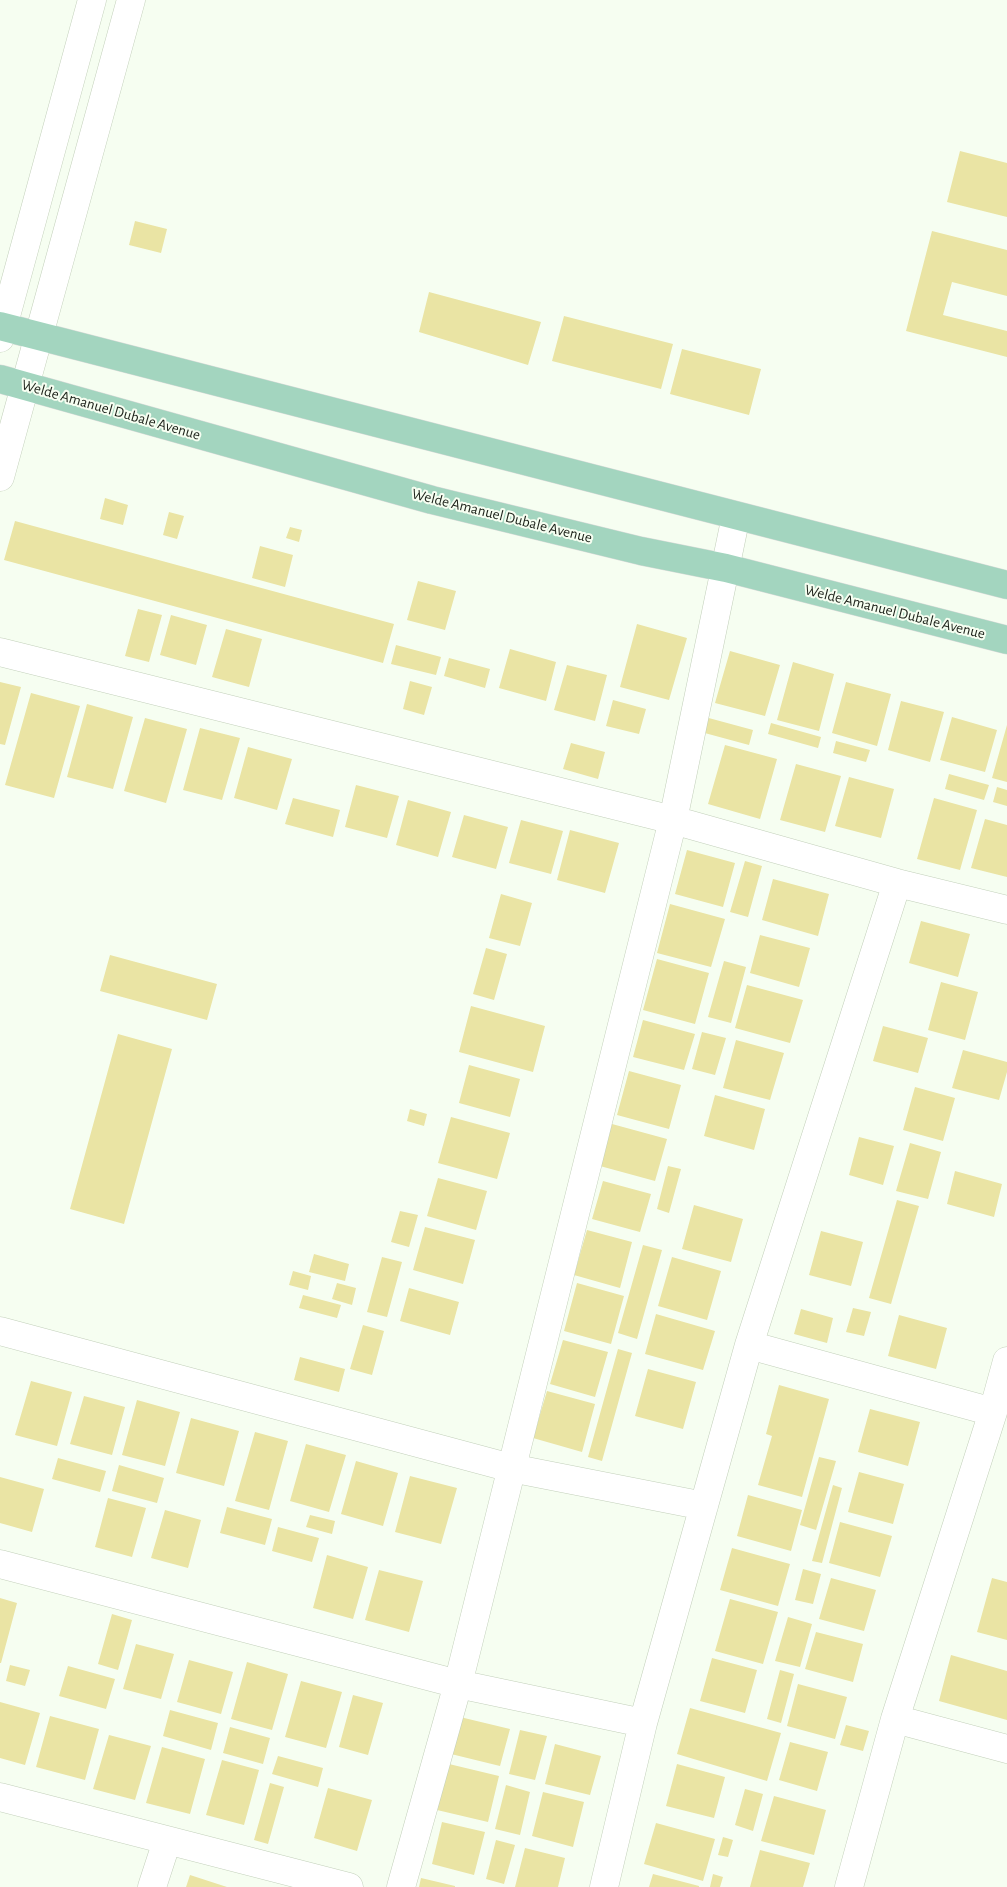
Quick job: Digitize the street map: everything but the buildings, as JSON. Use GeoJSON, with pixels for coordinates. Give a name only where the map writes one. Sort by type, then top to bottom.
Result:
{"type":"FeatureCollection","features":[{"type":"Feature","properties":{"kind":"main road"},"geometry":{"type":"LineString","coordinates":[[1,330],[38,336],[1007,585]]}},
{"type":"Feature","properties":{"kind":"main road","name":"Welde Amanuel Dubale Avenue"},"geometry":{"type":"LineString","coordinates":[[0,379],[432,500],[641,551],[726,568],[1007,640]]}},
{"type":"Feature","properties":{"kind":"street"},"geometry":{"type":"LineString","coordinates":[[1,330],[92,0]]}},
{"type":"Feature","properties":{"kind":"street"},"geometry":{"type":"LineString","coordinates":[[0,477],[131,0]]}},
{"type":"Feature","properties":{"kind":"street"},"geometry":{"type":"LineString","coordinates":[[401,1887],[458,1684],[673,820],[736,516]]}},
{"type":"Feature","properties":{"kind":"street"},"geometry":{"type":"LineString","coordinates":[[0,652],[673,820],[897,883],[1007,910]]}},
{"type":"Feature","properties":{"kind":"street"},"geometry":{"type":"LineString","coordinates":[[604,1887],[643,1723],[749,1345],[897,883]]}},
{"type":"Feature","properties":{"kind":"street"},"geometry":{"type":"LineString","coordinates":[[0,1331],[511,1468],[704,1506]]}},
{"type":"Feature","properties":{"kind":"street"},"geometry":{"type":"LineString","coordinates":[[749,1345],[994,1412]]}},
{"type":"Feature","properties":{"kind":"street"},"geometry":{"type":"LineString","coordinates":[[849,1887],[895,1719],[994,1412],[1007,1361]]}},
{"type":"Feature","properties":{"kind":"street"},"geometry":{"type":"LineString","coordinates":[[0,1564],[458,1684],[643,1723]]}},
{"type":"Feature","properties":{"kind":"street"},"geometry":{"type":"LineString","coordinates":[[895,1719],[1007,1749]]}},
{"type":"Feature","properties":{"kind":"street"},"geometry":{"type":"LineString","coordinates":[[0,1797],[349,1887]]}},
{"type":"Feature","properties":{"kind":"street"},"geometry":{"type":"LineString","coordinates":[[152,1887],[167,1841]]}}]}
